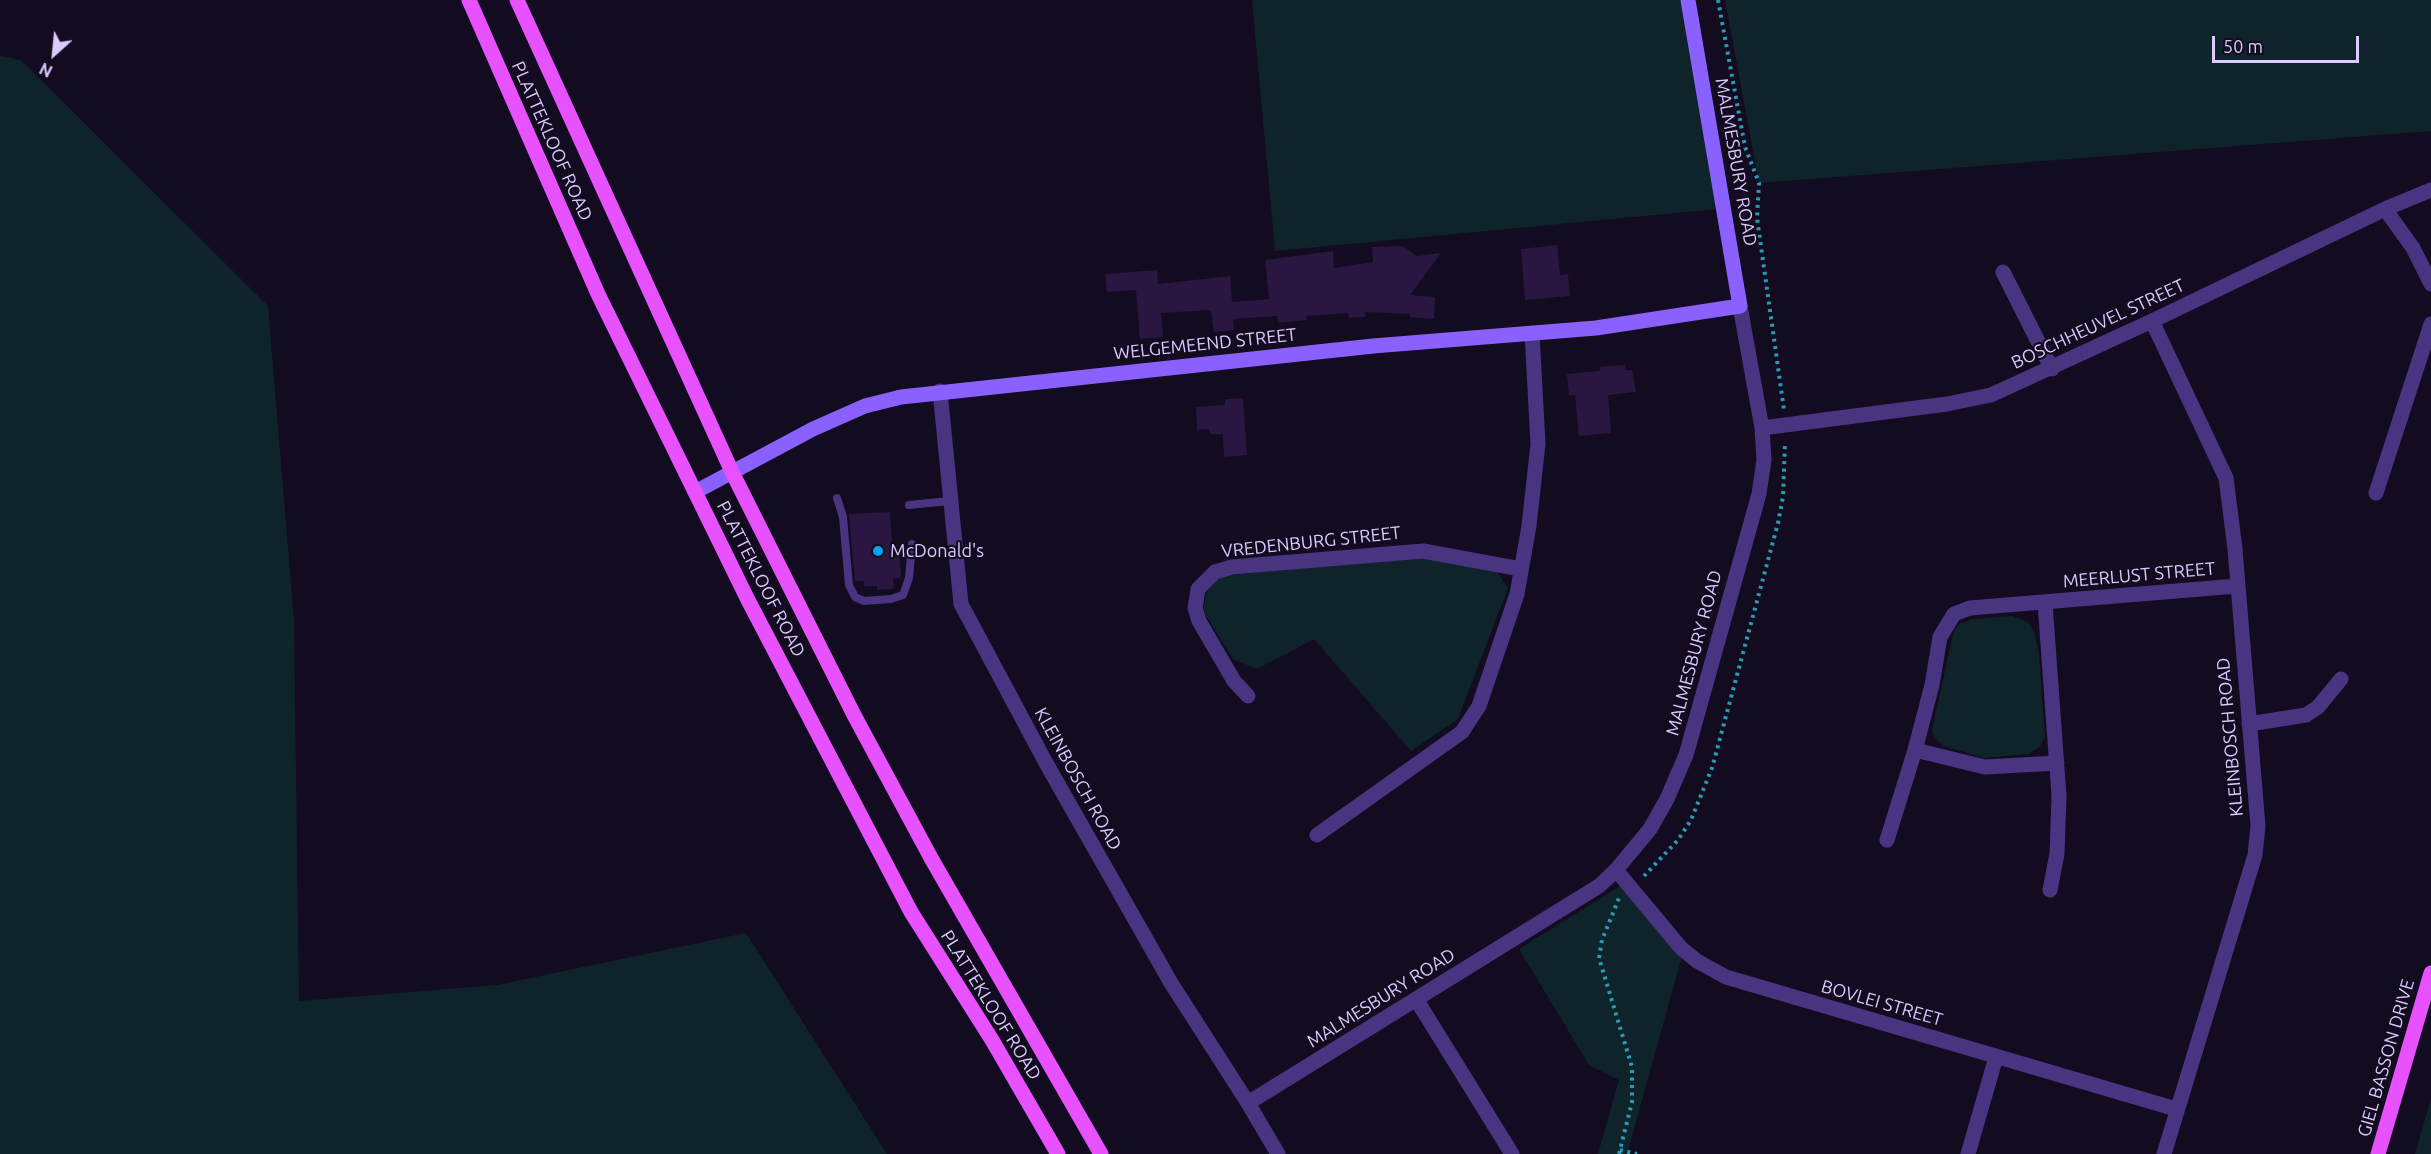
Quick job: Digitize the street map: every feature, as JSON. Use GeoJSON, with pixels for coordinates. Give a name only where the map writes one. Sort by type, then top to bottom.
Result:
{"type":"FeatureCollection","features":[{"type":"Feature","properties":{"kind":"main road","name":"PLATTEKLOOF ROAD"},"geometry":{"type":"LineString","coordinates":[[469,0],[598,294],[695,492],[911,912],[992,1040],[1058,1154]]}},
{"type":"Feature","properties":{"kind":"main road","name":"PLATTEKLOOF ROAD"},"geometry":{"type":"LineString","coordinates":[[517,0],[733,474],[854,715],[920,838],[1101,1154]]}},
{"type":"Feature","properties":{"kind":"main road","name":"GIEL BASSON DRIVE"},"geometry":{"type":"LineString","coordinates":[[2378,1154],[2431,973]]}},
{"type":"Feature","properties":{"kind":"street","name":"MALMESBURY ROAD"},"geometry":{"type":"LineString","coordinates":[[1248,1103],[1599,886],[1616,870],[1650,829],[1672,789],[1686,755],[1759,494],[1764,460],[1762,428],[1688,0]]}},
{"type":"Feature","properties":{"kind":"street","name":"BOSCHHEUVEL STREET"},"geometry":{"type":"LineString","coordinates":[[1762,428],[1977,399],[2052,369],[2385,209],[2431,190]]}},
{"type":"Feature","properties":{"kind":"street"},"geometry":{"type":"LineString","coordinates":[[2385,209],[2413,248],[2431,284]]}},
{"type":"Feature","properties":{"kind":"street"},"geometry":{"type":"LineString","coordinates":[[2002,272],[2052,369]]}},
{"type":"Feature","properties":{"kind":"street","name":"WELGEMEEND STREET"},"geometry":{"type":"LineString","coordinates":[[695,492],[733,474],[813,429],[865,406],[940,391],[1373,346],[1596,328],[1740,306]]}},
{"type":"Feature","properties":{"kind":"street","name":"KLEINBOSCH ROAD"},"geometry":{"type":"LineString","coordinates":[[2152,321],[2226,478],[2235,539],[2258,826],[2255,855],[2164,1154]]}},
{"type":"Feature","properties":{"kind":"street"},"geometry":{"type":"LineString","coordinates":[[2376,493],[2431,324]]}},
{"type":"Feature","properties":{"kind":"street"},"geometry":{"type":"LineString","coordinates":[[1317,835],[1462,732],[1473,720],[1517,594],[1529,526],[1539,413],[1532,333]]}},
{"type":"Feature","properties":{"kind":"street","name":"KLEINBOSCH ROAD"},"geometry":{"type":"LineString","coordinates":[[940,391],[961,604],[1046,763],[1171,983],[1278,1154]]}},
{"type":"Feature","properties":{"kind":"street","name":"VREDENBURG STREET"},"geometry":{"type":"LineString","coordinates":[[1248,696],[1234,681],[1199,621],[1195,608],[1198,589],[1215,572],[1232,567],[1423,551],[1521,569]]}},
{"type":"Feature","properties":{"kind":"street","name":"MEERLUST STREET"},"geometry":{"type":"LineString","coordinates":[[1887,840],[1932,685],[1940,637],[1945,625],[1954,614],[1970,608],[2237,586]]}},
{"type":"Feature","properties":{"kind":"street","name":"MEERLUST STREET"},"geometry":{"type":"LineString","coordinates":[[2045,603],[2059,796],[2057,854],[2050,890]]}},
{"type":"Feature","properties":{"kind":"street"},"geometry":{"type":"LineString","coordinates":[[2249,724],[2306,715],[2318,707],[2341,679]]}},
{"type":"Feature","properties":{"kind":"street"},"geometry":{"type":"LineString","coordinates":[[1915,750],[1985,767],[2057,763]]}},
{"type":"Feature","properties":{"kind":"street","name":"BOVLEI STREET"},"geometry":{"type":"LineString","coordinates":[[1616,870],[1675,942],[1711,970],[1744,983],[2176,1109]]}},
{"type":"Feature","properties":{"kind":"street"},"geometry":{"type":"LineString","coordinates":[[1416,999],[1512,1154]]}},
{"type":"Feature","properties":{"kind":"street"},"geometry":{"type":"LineString","coordinates":[[1968,1154],[1996,1057]]}},
{"type":"Feature","properties":{"kind":"lane"},"geometry":{"type":"LineString","coordinates":[[837,498],[843,517],[849,585],[855,597],[864,601],[891,599],[903,595],[909,578],[912,544]]}},
{"type":"Feature","properties":{"kind":"lane"},"geometry":{"type":"LineString","coordinates":[[909,505],[950,501]]}},
{"type":"Feature","properties":{"kind":"path"},"geometry":{"type":"LineString","coordinates":[[1718,0],[1744,147],[1759,183],[1757,218],[1784,410]]}},
{"type":"Feature","properties":{"kind":"path"},"geometry":{"type":"LineString","coordinates":[[1644,876],[1678,840],[1690,820],[1712,768],[1778,523],[1783,497],[1785,443]]}},
{"type":"Feature","properties":{"kind":"path"},"geometry":{"type":"LineString","coordinates":[[1620,896],[1602,940],[1599,958],[1632,1067],[1632,1102],[1619,1152],[1637,1154]]}},
{"type":"Feature","properties":{"kind":"shaded area"},"geometry":{"type":"Polygon","coordinates":[[[1252,0],[1678,0],[1682,2],[1718,209],[1275,251],[1252,0]]]}},
{"type":"Feature","properties":{"kind":"shaded area"},"geometry":{"type":"Polygon","coordinates":[[[1725,0],[2431,0],[2431,131],[1759,183],[1725,0]]]}},
{"type":"Feature","properties":{"kind":"shaded area"},"geometry":{"type":"Polygon","coordinates":[[[0,56],[21,60],[268,306],[294,621],[299,1001],[497,985],[746,933],[887,1154],[0,1154],[0,56]]]}},
{"type":"Feature","properties":{"kind":"shaded area"},"geometry":{"type":"Polygon","coordinates":[[[1418,557],[1497,572],[1508,588],[1458,719],[1411,751],[1314,639],[1257,669],[1233,659],[1203,611],[1206,593],[1221,576],[1418,557]]]}},
{"type":"Feature","properties":{"kind":"shaded area"},"geometry":{"type":"Polygon","coordinates":[[[2012,616],[2028,622],[2034,632],[2039,653],[2045,738],[2038,748],[2028,754],[1984,758],[1944,746],[1935,738],[1932,730],[1954,630],[1961,623],[1973,619],[2012,616]]]}},
{"type":"Feature","properties":{"kind":"shaded area"},"geometry":{"type":"Polygon","coordinates":[[[1620,886],[1682,956],[1627,1154],[1598,1154],[1619,1080],[1589,1065],[1519,949],[1620,886]]]}},
{"type":"Feature","properties":{"kind":"shaded area"},"geometry":{"type":"Polygon","coordinates":[[[2431,1099],[2431,1154],[2415,1154],[2431,1099]]]}},
{"type":"Feature","properties":{"kind":"building"},"geometry":{"type":"Polygon","coordinates":[[[1557,245],[1560,275],[1568,274],[1570,296],[1525,300],[1521,249],[1557,245]]]}},
{"type":"Feature","properties":{"kind":"building"},"geometry":{"type":"Polygon","coordinates":[[[1403,246],[1417,256],[1441,253],[1410,295],[1435,297],[1434,319],[1410,317],[1410,314],[1365,312],[1366,317],[1349,318],[1348,313],[1306,316],[1307,320],[1278,323],[1277,316],[1233,319],[1234,330],[1214,332],[1211,310],[1161,313],[1163,337],[1140,339],[1136,290],[1107,292],[1105,274],[1157,270],[1158,284],[1230,276],[1232,302],[1269,299],[1265,260],[1333,251],[1334,268],[1373,262],[1372,247],[1403,246]]]}},
{"type":"Feature","properties":{"kind":"building"},"geometry":{"type":"Polygon","coordinates":[[[1625,365],[1625,370],[1632,370],[1636,392],[1608,395],[1611,433],[1579,436],[1575,395],[1569,396],[1567,374],[1600,371],[1600,367],[1625,365]]]}},
{"type":"Feature","properties":{"kind":"building"},"geometry":{"type":"Polygon","coordinates":[[[1243,398],[1247,455],[1224,457],[1223,434],[1210,434],[1209,429],[1197,430],[1196,407],[1225,405],[1225,399],[1243,398]]]}},
{"type":"Feature","properties":{"kind":"building","name":"McDonald's"},"geometry":{"type":"Polygon","coordinates":[[[890,512],[892,545],[899,545],[901,578],[893,579],[894,589],[877,590],[877,586],[864,586],[864,581],[855,581],[849,514],[890,512]]]}},
{"type":"Feature","properties":{"kind":"place","name":"McDonald's"},"geometry":{"type":"Point","coordinates":[878,551]}}]}
